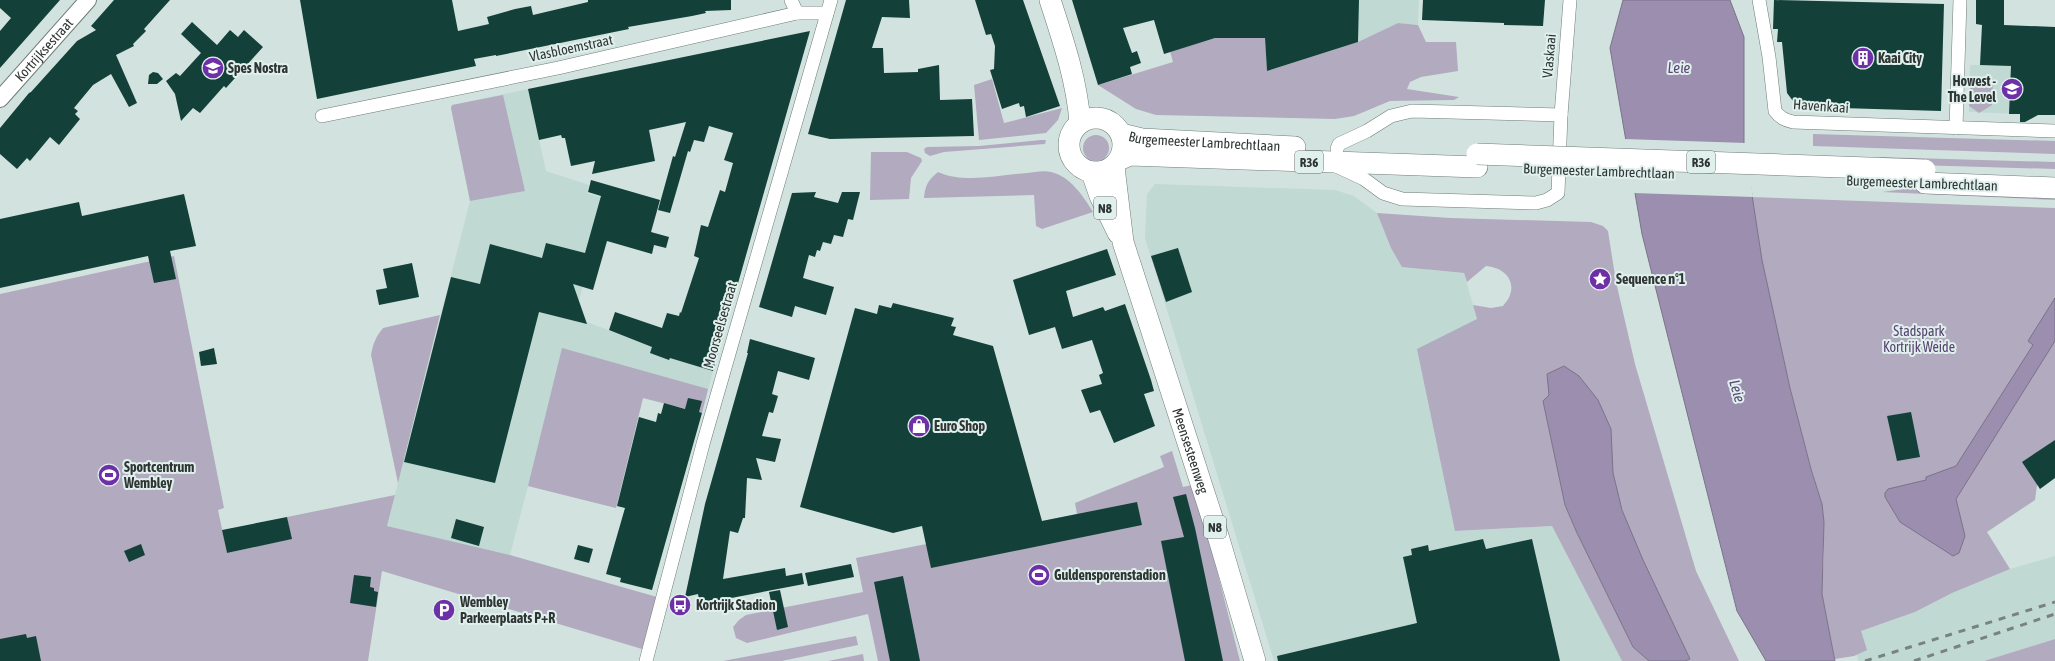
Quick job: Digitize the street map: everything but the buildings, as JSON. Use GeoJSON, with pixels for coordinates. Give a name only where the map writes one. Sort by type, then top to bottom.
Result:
{"type":"FeatureCollection","features":[{"type":"Feature","properties":{"kind":"main road","name":"R36"},"geometry":{"type":"LineString","coordinates":[[1050,0],[1067,53],[1079,106],[1080,123]]}},
{"type":"Feature","properties":{"kind":"main road","name":"R36"},"geometry":{"type":"LineString","coordinates":[[1067,53],[1092,100],[1105,119],[1115,125],[1122,134]]}},
{"type":"Feature","properties":{"kind":"main road","name":"R36"},"geometry":{"type":"LineString","coordinates":[[1092,100],[1113,115],[1142,127],[1190,134],[1205,142]]}},
{"type":"Feature","properties":{"kind":"main road"},"geometry":{"type":"LineString","coordinates":[[1092,173],[1082,170],[1073,161],[1068,145],[1072,132],[1080,123],[1094,118],[1105,119]]}},
{"type":"Feature","properties":{"kind":"main road"},"geometry":{"type":"LineString","coordinates":[[1117,163],[1124,146],[1122,134]]}},
{"type":"Feature","properties":{"kind":"main road","name":"Burgemeester Lambrechtlaan"},"geometry":{"type":"LineString","coordinates":[[1122,134],[1142,139],[1205,142],[1335,156]]}},
{"type":"Feature","properties":{"kind":"main road","name":"Burgemeester Lambrechtlaan"},"geometry":{"type":"LineString","coordinates":[[1117,163],[1130,155],[1335,156],[1925,176],[2055,174]]}},
{"type":"Feature","properties":{"kind":"main road","name":"R36"},"geometry":{"type":"LineString","coordinates":[[1092,173],[1101,173],[1117,163]]}},
{"type":"Feature","properties":{"kind":"main road","name":"Meensesteenweg"},"geometry":{"type":"LineString","coordinates":[[1117,163],[1123,242]]}},
{"type":"Feature","properties":{"kind":"main road","name":"Meensesteenweg"},"geometry":{"type":"LineString","coordinates":[[1092,173],[1109,218],[1123,242],[1219,539],[1255,661]]}},
{"type":"Feature","properties":{"kind":"main road","name":"Burgemeester Lambrechtlaan"},"geometry":{"type":"LineString","coordinates":[[1925,176],[2055,188]]}},
{"type":"Feature","properties":{"kind":"street","name":"Kortrijksestraat"},"geometry":{"type":"LineString","coordinates":[[0,100],[88,0]]}},
{"type":"Feature","properties":{"kind":"street"},"geometry":{"type":"LineString","coordinates":[[791,0],[797,14]]}},
{"type":"Feature","properties":{"kind":"street","name":"Moorseelsestraat"},"geometry":{"type":"LineString","coordinates":[[646,661],[705,437],[831,0]]}},
{"type":"Feature","properties":{"kind":"street","name":"Vlaskaai"},"geometry":{"type":"LineString","coordinates":[[1536,202],[1548,200],[1558,193],[1561,115],[1570,0]]}},
{"type":"Feature","properties":{"kind":"street","name":"Havenkaai"},"geometry":{"type":"LineString","coordinates":[[1759,0],[1769,57],[1775,111],[1779,116],[1793,122],[2055,131]]}},
{"type":"Feature","properties":{"kind":"street"},"geometry":{"type":"LineString","coordinates":[[1956,128],[1960,0]]}},
{"type":"Feature","properties":{"kind":"street","name":"Vlasbloemstraat"},"geometry":{"type":"LineString","coordinates":[[322,116],[558,68],[797,14],[827,13]]}},
{"type":"Feature","properties":{"kind":"street"},"geometry":{"type":"LineString","coordinates":[[1335,156],[1339,144],[1367,131],[1391,116],[1412,111],[1561,115]]}},
{"type":"Feature","properties":{"kind":"street","name":"Burgemeester Lambrechtlaan"},"geometry":{"type":"LineString","coordinates":[[1335,156],[1336,166],[1364,179],[1383,193],[1402,199],[1536,202]]}},
{"type":"Feature","properties":{"kind":"shaded area"},"geometry":{"type":"Polygon","coordinates":[[[1155,0],[1419,0],[1418,25],[1398,23],[1358,42],[1267,71],[1155,0]]]}},
{"type":"Feature","properties":{"kind":"shaded area","name":"Howest - The Level"},"geometry":{"type":"Polygon","coordinates":[[[1982,25],[2049,27],[2048,50],[2055,50],[2055,115],[2038,115],[2020,124],[2020,114],[1969,112],[1970,65],[1980,65],[1982,25]]]}},
{"type":"Feature","properties":{"kind":"shaded area"},"geometry":{"type":"Polygon","coordinates":[[[528,89],[546,171],[589,185],[587,193],[619,203],[602,259],[590,256],[579,301],[587,322],[672,354],[671,358],[713,371],[702,413],[643,398],[616,508],[528,486],[510,555],[387,526],[470,201],[451,108],[452,105],[528,89]]]}},
{"type":"Feature","properties":{"kind":"shaded area"},"geometry":{"type":"Polygon","coordinates":[[[1155,184],[1335,190],[1354,196],[1377,213],[1391,248],[1428,270],[1464,273],[1477,319],[1455,531],[1552,526],[1622,661],[1274,661],[1145,238],[1147,194],[1155,184]]]}},
{"type":"Feature","properties":{"kind":"shaded area"},"geometry":{"type":"Polygon","coordinates":[[[2055,556],[2055,639],[1984,661],[1858,661],[1857,655],[1861,631],[1915,612],[1952,593],[2010,569],[2055,556]]]}},
{"type":"Feature","properties":{"kind":"green space"},"geometry":{"type":"Polygon","coordinates":[[[1398,23],[1418,25],[1426,42],[1456,42],[1458,71],[1421,77],[1410,82],[1407,89],[1459,97],[1454,100],[1390,101],[1354,116],[1335,119],[1156,115],[1136,109],[1098,85],[1173,62],[1170,51],[1215,38],[1265,38],[1267,71],[1358,42],[1398,23]]]}},
{"type":"Feature","properties":{"kind":"green space"},"geometry":{"type":"Polygon","coordinates":[[[1971,78],[1993,79],[1992,105],[1979,113],[1969,106],[1971,78]]]}},
{"type":"Feature","properties":{"kind":"green space"},"geometry":{"type":"Polygon","coordinates":[[[992,79],[1004,123],[1062,108],[1058,120],[1046,133],[979,140],[974,85],[992,79]]]}},
{"type":"Feature","properties":{"kind":"green space"},"geometry":{"type":"Polygon","coordinates":[[[503,95],[525,191],[470,201],[451,108],[452,105],[503,95]]]}},
{"type":"Feature","properties":{"kind":"green space"},"geometry":{"type":"Polygon","coordinates":[[[1813,134],[2055,141],[2055,154],[1813,146],[1813,134]]]}},
{"type":"Feature","properties":{"kind":"green space"},"geometry":{"type":"Polygon","coordinates":[[[1096,135],[1105,139],[1109,148],[1105,157],[1096,161],[1087,157],[1083,148],[1087,139],[1096,135]]]}},
{"type":"Feature","properties":{"kind":"green space"},"geometry":{"type":"Polygon","coordinates":[[[1046,140],[1045,144],[944,152],[930,156],[925,153],[924,149],[927,147],[979,146],[1046,140]]]}},
{"type":"Feature","properties":{"kind":"green space"},"geometry":{"type":"Polygon","coordinates":[[[871,152],[907,152],[921,158],[922,161],[911,178],[909,199],[870,200],[871,152]]]}},
{"type":"Feature","properties":{"kind":"green space"},"geometry":{"type":"Polygon","coordinates":[[[1877,157],[2055,162],[2055,169],[1916,165],[1877,157]]]}},
{"type":"Feature","properties":{"kind":"green space"},"geometry":{"type":"Polygon","coordinates":[[[1039,171],[1051,172],[1058,174],[1070,182],[1081,194],[1093,212],[1042,229],[1036,226],[1034,195],[924,198],[925,190],[928,184],[938,172],[959,178],[982,178],[1039,171]]]}},
{"type":"Feature","properties":{"kind":"green space"},"geometry":{"type":"Polygon","coordinates":[[[1920,187],[2055,193],[2055,200],[1882,192],[1920,187]]]}},
{"type":"Feature","properties":{"kind":"green space","name":"Stadspark Kortrijk Weide"},"geometry":{"type":"Polygon","coordinates":[[[1751,197],[2055,208],[2055,441],[2037,485],[2035,500],[1987,532],[2010,569],[1952,593],[1915,612],[1861,631],[1867,650],[1854,656],[1835,659],[1822,594],[1824,549],[1822,504],[1790,388],[1762,260],[1751,197]]]}},
{"type":"Feature","properties":{"kind":"green space"},"geometry":{"type":"Polygon","coordinates":[[[1377,213],[1450,218],[1591,222],[1603,226],[1608,231],[1616,282],[1635,364],[1696,571],[1739,661],[1685,661],[1689,659],[1646,569],[1619,499],[1612,469],[1611,429],[1549,396],[1543,401],[1565,505],[1577,533],[1633,647],[1649,661],[1622,661],[1552,526],[1455,531],[1417,349],[1477,319],[1473,305],[1491,308],[1503,306],[1508,299],[1511,283],[1506,274],[1502,271],[1486,266],[1467,282],[1464,273],[1402,267],[1391,248],[1377,213]]]}},
{"type":"Feature","properties":{"kind":"green space","name":"Sportcentrum Wembley"},"geometry":{"type":"Polygon","coordinates":[[[174,256],[224,508],[218,510],[227,553],[291,539],[287,517],[395,495],[387,526],[510,555],[657,597],[642,649],[382,571],[368,661],[0,661],[0,294],[174,256]]]}},
{"type":"Feature","properties":{"kind":"green space"},"geometry":{"type":"Polygon","coordinates":[[[440,315],[398,483],[371,355],[373,347],[383,328],[440,315]]]}},
{"type":"Feature","properties":{"kind":"green space"},"geometry":{"type":"Polygon","coordinates":[[[562,348],[708,389],[702,413],[643,398],[616,508],[528,486],[562,348]]]}},
{"type":"Feature","properties":{"kind":"green space","name":"Guldensporenstadion"},"geometry":{"type":"Polygon","coordinates":[[[1172,451],[1183,487],[1192,485],[1208,535],[1240,661],[878,661],[868,614],[747,643],[736,638],[733,627],[746,615],[863,592],[856,558],[1077,514],[1075,503],[1164,467],[1160,456],[1172,451]]]}},
{"type":"Feature","properties":{"kind":"green space"},"geometry":{"type":"Polygon","coordinates":[[[856,636],[858,645],[782,661],[723,661],[856,636]]]}},
{"type":"Feature","properties":{"kind":"green space"},"geometry":{"type":"Polygon","coordinates":[[[2055,639],[2055,661],[1984,661],[2055,639]]]}},
{"type":"Feature","properties":{"kind":"green space"},"geometry":{"type":"Polygon","coordinates":[[[863,654],[864,661],[828,661],[863,654]]]}},
{"type":"Feature","properties":{"kind":"water","name":"Leie"},"geometry":{"type":"Polygon","coordinates":[[[1623,0],[1730,0],[1744,37],[1744,143],[1762,260],[1790,388],[1811,469],[1822,504],[1824,522],[1822,594],[1835,661],[1766,661],[1737,611],[1642,234],[1610,48],[1623,0]]]}},
{"type":"Feature","properties":{"kind":"water"},"geometry":{"type":"Polygon","coordinates":[[[2055,298],[2055,341],[1956,499],[1965,536],[1959,553],[1953,556],[1900,522],[1885,497],[1885,493],[1888,489],[1926,480],[1926,477],[1956,466],[2033,345],[2028,341],[2055,298]]]}},
{"type":"Feature","properties":{"kind":"water"},"geometry":{"type":"Polygon","coordinates":[[[1564,366],[1579,376],[1598,400],[1611,429],[1613,473],[1622,510],[1643,560],[1690,659],[1685,661],[1649,661],[1633,647],[1577,533],[1565,505],[1543,401],[1549,395],[1547,374],[1564,366]]]}},
{"type":"Feature","properties":{"kind":"pier"},"geometry":{"type":"Polygon","coordinates":[[[1624,139],[1746,143],[1753,197],[1633,193],[1624,139]]]}},
{"type":"Feature","properties":{"kind":"railway"},"geometry":{"type":"LineString","coordinates":[[1865,661],[2055,602]]}},
{"type":"Feature","properties":{"kind":"railway"},"geometry":{"type":"LineString","coordinates":[[1914,661],[2055,614]]}},
{"type":"Feature","properties":{"kind":"place","name":"Kaai City"},"geometry":{"type":"Point","coordinates":[1863,58]}},
{"type":"Feature","properties":{"kind":"place","name":"Spes Nostra"},"geometry":{"type":"Point","coordinates":[213,68]}},
{"type":"Feature","properties":{"kind":"place","name":"Howest - The Level"},"geometry":{"type":"Point","coordinates":[2012,89]}},
{"type":"Feature","properties":{"kind":"place","name":"Sequence n°1"},"geometry":{"type":"Point","coordinates":[1600,279]}},
{"type":"Feature","properties":{"kind":"place","name":"Euro Shop"},"geometry":{"type":"Point","coordinates":[919,426]}},
{"type":"Feature","properties":{"kind":"place","name":"Sportcentrum Wembley"},"geometry":{"type":"Point","coordinates":[109,475]}},
{"type":"Feature","properties":{"kind":"place","name":"Guldensporenstadion"},"geometry":{"type":"Point","coordinates":[1039,575]}},
{"type":"Feature","properties":{"kind":"place","name":"Kortrijk Stadion"},"geometry":{"type":"Point","coordinates":[680,605]}},
{"type":"Feature","properties":{"kind":"place","name":"Wembley Parkeerplaats P+R"},"geometry":{"type":"Point","coordinates":[444,610]}}]}
